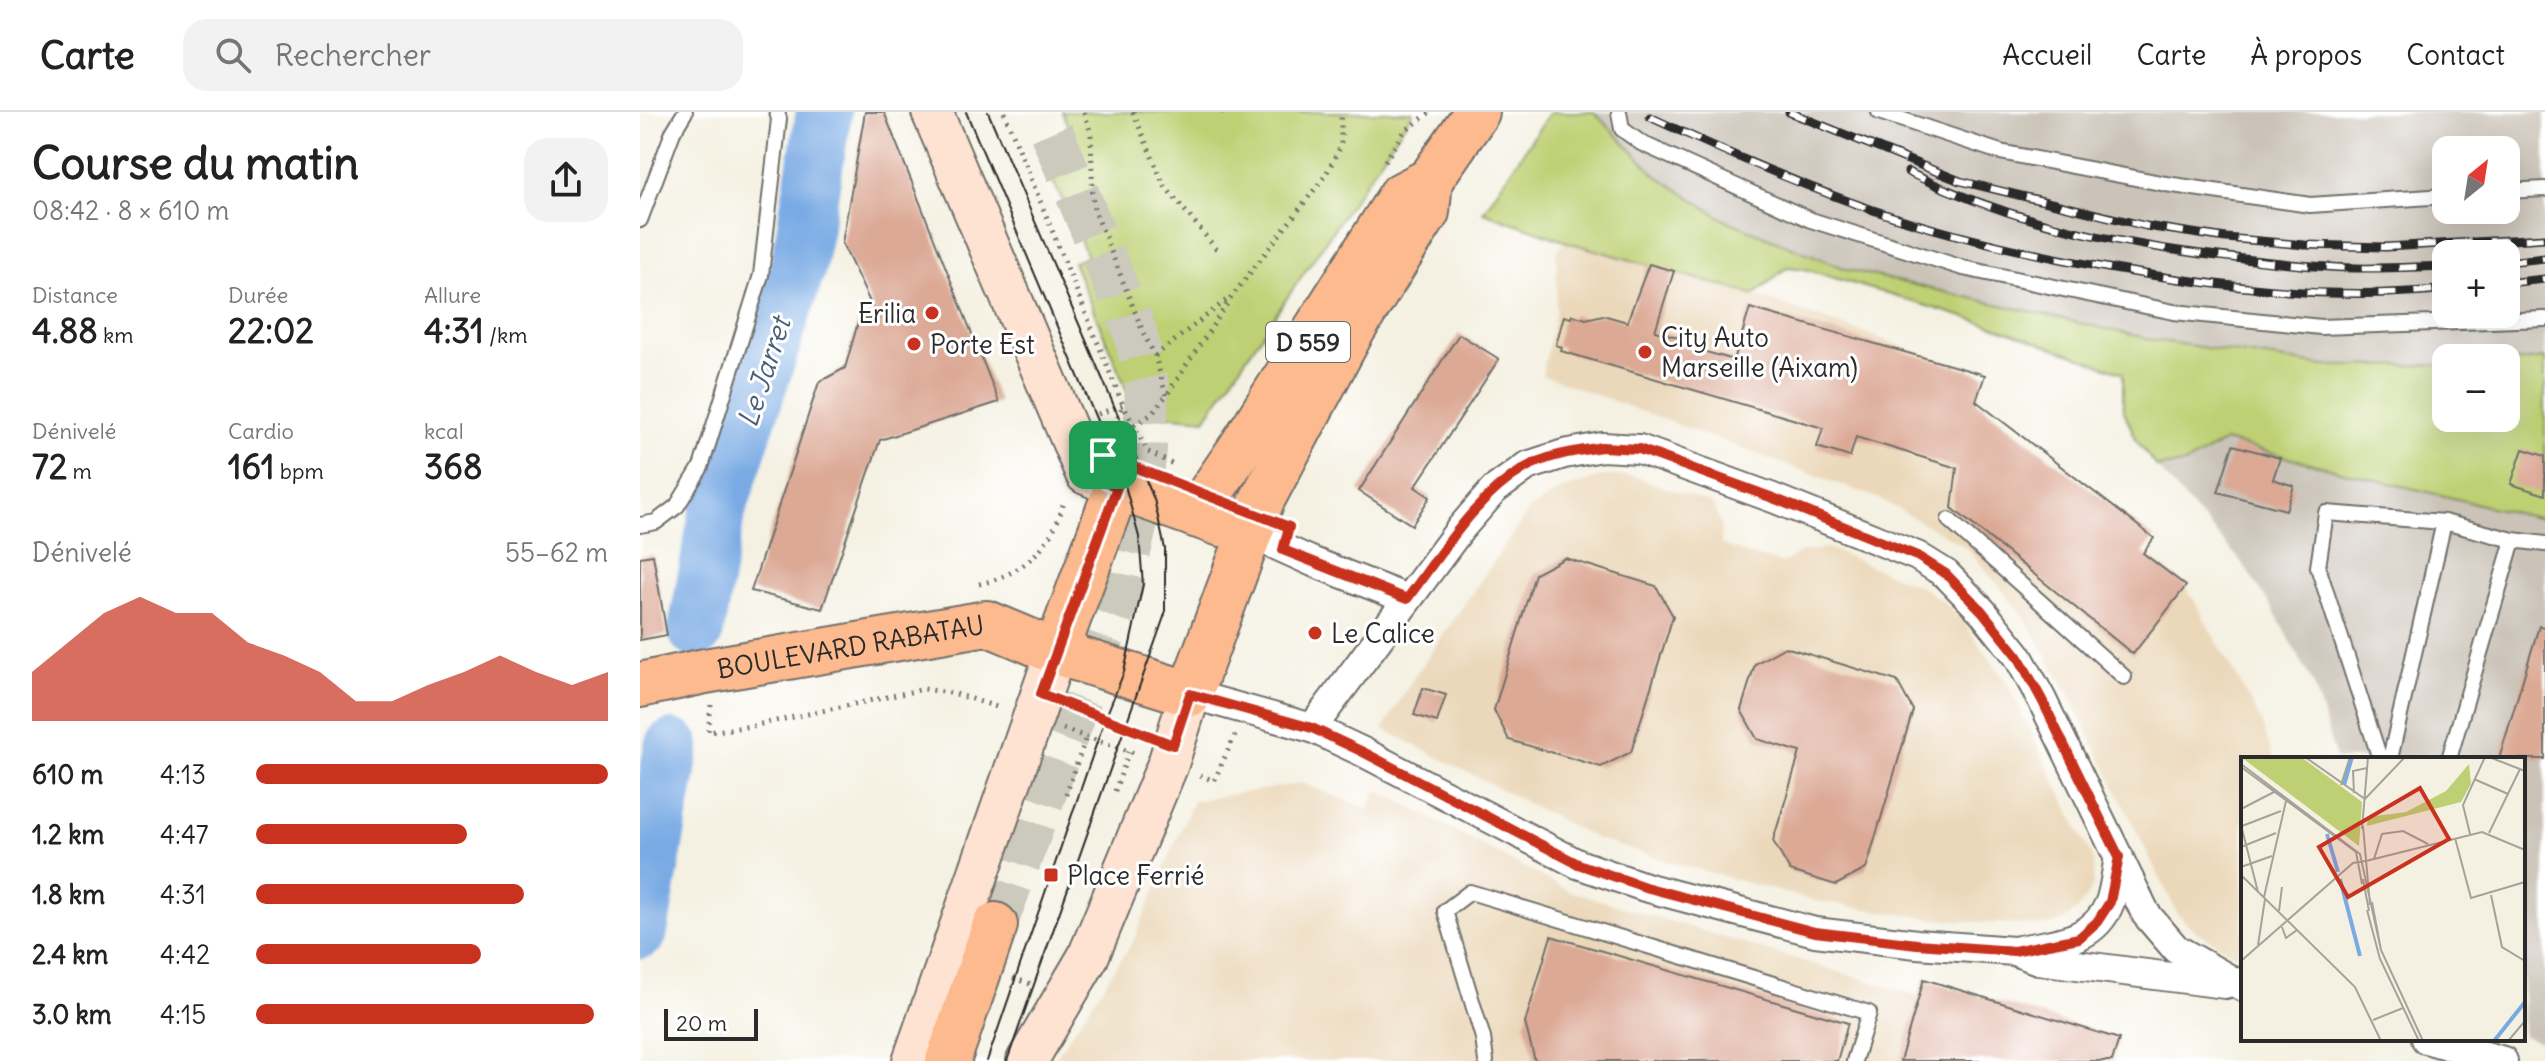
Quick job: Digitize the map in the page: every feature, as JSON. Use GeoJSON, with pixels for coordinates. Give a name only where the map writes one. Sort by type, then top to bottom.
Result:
{"type":"FeatureCollection","features":[{"type":"Feature","properties":{"kind":"main road"},"geometry":{"type":"LineString","coordinates":[[932,112],[1086,474],[1249,536]]}},
{"type":"Feature","properties":{"kind":"main road","name":"D 559"},"geometry":{"type":"LineString","coordinates":[[1195,515],[1401,195],[1430,180],[1477,112]]}},
{"type":"Feature","properties":{"kind":"main road","name":"D 559"},"geometry":{"type":"LineString","coordinates":[[1190,694],[1262,500],[1352,331],[1427,212],[1430,180]]}},
{"type":"Feature","properties":{"kind":"main road"},"geometry":{"type":"LineString","coordinates":[[913,1061],[1056,652],[1106,482]]}},
{"type":"Feature","properties":{"kind":"main road","name":"BOULEVARD RABATAU"},"geometry":{"type":"LineString","coordinates":[[673,678],[987,623],[1056,652],[1190,694]]}},
{"type":"Feature","properties":{"kind":"main road"},"geometry":{"type":"LineString","coordinates":[[1027,1061],[1088,957],[1168,764],[1159,751],[1190,694]]}},
{"type":"Feature","properties":{"kind":"main road"},"geometry":{"type":"LineString","coordinates":[[948,1061],[995,925]]}},
{"type":"Feature","properties":{"kind":"street"},"geometry":{"type":"LineString","coordinates":[[1312,728],[1461,528],[1494,490],[1527,466],[1564,454],[1602,447],[1639,449],[1758,492],[1917,556],[1946,574],[1982,611],[2018,656],[2146,914],[2176,949],[2240,986]]}},
{"type":"Feature","properties":{"kind":"street"},"geometry":{"type":"LineString","coordinates":[[1249,536],[1407,599]]}},
{"type":"Feature","properties":{"kind":"street"},"geometry":{"type":"LineString","coordinates":[[1190,694],[1312,728],[1578,864],[1645,887],[1815,932],[2014,951],[2079,938],[2097,922],[2110,902],[2119,857]]}},
{"type":"Feature","properties":{"kind":"street"},"geometry":{"type":"LineString","coordinates":[[2014,951],[2038,960],[2240,986]]}},
{"type":"Feature","properties":{"kind":"street"},"geometry":{"type":"LineString","coordinates":[[2433,1041],[2503,1061]]}},
{"type":"Feature","properties":{"kind":"lane"},"geometry":{"type":"LineString","coordinates":[[640,220],[673,132],[685,112]]}},
{"type":"Feature","properties":{"kind":"lane"},"geometry":{"type":"LineString","coordinates":[[640,525],[656,522],[677,506],[701,467],[761,275],[779,119],[777,112]]}},
{"type":"Feature","properties":{"kind":"lane"},"geometry":{"type":"LineString","coordinates":[[1619,112],[1622,129],[1641,143],[1811,220],[1963,268],[2174,312],[2321,327],[2545,319]]}},
{"type":"Feature","properties":{"kind":"lane"},"geometry":{"type":"LineString","coordinates":[[1879,112],[2000,152],[2166,184],[2310,205],[2432,197]]}},
{"type":"Feature","properties":{"kind":"lane"},"geometry":{"type":"LineString","coordinates":[[2520,190],[2545,189]]}},
{"type":"Feature","properties":{"kind":"lane"},"geometry":{"type":"LineString","coordinates":[[2379,757],[2318,567],[2326,513],[2444,522],[2513,540],[2545,544]]}},
{"type":"Feature","properties":{"kind":"lane"},"geometry":{"type":"LineString","coordinates":[[1949,520],[2124,677]]}},
{"type":"Feature","properties":{"kind":"lane"},"geometry":{"type":"LineString","coordinates":[[2390,757],[2444,522]]}},
{"type":"Feature","properties":{"kind":"lane"},"geometry":{"type":"LineString","coordinates":[[2450,757],[2513,540]]}},
{"type":"Feature","properties":{"kind":"lane"},"geometry":{"type":"LineString","coordinates":[[1486,1061],[1483,1038],[1445,911],[1470,892],[1869,1013],[1854,1061]]}},
{"type":"Feature","properties":{"kind":"path"},"geometry":{"type":"LineString","coordinates":[[1004,112],[1123,405],[1148,452],[1181,468]]}},
{"type":"Feature","properties":{"kind":"path"},"geometry":{"type":"LineString","coordinates":[[1084,112],[1091,133],[1093,206],[1155,356],[1166,396]]}},
{"type":"Feature","properties":{"kind":"path"},"geometry":{"type":"LineString","coordinates":[[1133,112],[1164,185],[1217,250]]}},
{"type":"Feature","properties":{"kind":"path"},"geometry":{"type":"LineString","coordinates":[[1134,425],[1152,414],[1166,396],[1233,295],[1325,176],[1341,146],[1341,112]]}},
{"type":"Feature","properties":{"kind":"path"},"geometry":{"type":"LineString","coordinates":[[1155,356],[1233,295]]}},
{"type":"Feature","properties":{"kind":"path"},"geometry":{"type":"LineString","coordinates":[[1106,482],[1123,405]]}},
{"type":"Feature","properties":{"kind":"path"},"geometry":{"type":"LineString","coordinates":[[1095,415],[1123,405]]}},
{"type":"Feature","properties":{"kind":"path"},"geometry":{"type":"LineString","coordinates":[[1041,694],[1159,751]]}},
{"type":"Feature","properties":{"kind":"path"},"geometry":{"type":"LineString","coordinates":[[1072,732],[1129,751],[1159,751]]}},
{"type":"Feature","properties":{"kind":"path"},"geometry":{"type":"LineString","coordinates":[[1066,795],[1086,737]]}},
{"type":"Feature","properties":{"kind":"path"},"geometry":{"type":"LineString","coordinates":[[1114,796],[1129,751]]}},
{"type":"Feature","properties":{"kind":"path"},"geometry":{"type":"LineString","coordinates":[[1006,976],[1065,996]]}},
{"type":"Feature","properties":{"kind":"shaded area"},"geometry":{"type":"Polygon","coordinates":[[[1594,112],[2545,112],[2545,358],[2520,361],[2520,344],[2432,344],[2432,365],[2325,366],[2154,340],[1849,270],[1725,220],[1657,176],[1594,112]]]}},
{"type":"Feature","properties":{"kind":"shaded area"},"geometry":{"type":"Polygon","coordinates":[[[1564,241],[1726,285],[1985,375],[1976,403],[2154,538],[2143,553],[2186,586],[2260,719],[2273,757],[2241,757],[2241,959],[2197,932],[2178,915],[2070,696],[2023,615],[1966,547],[1880,499],[1542,375],[1556,311],[1557,252],[1564,241]]]}},
{"type":"Feature","properties":{"kind":"shaded area"},"geometry":{"type":"Polygon","coordinates":[[[2225,441],[2545,520],[2545,1043],[2525,1037],[2525,757],[2335,757],[2314,685],[2271,606],[2240,560],[2156,467],[2185,464],[2225,441]]]}},
{"type":"Feature","properties":{"kind":"shaded area"},"geometry":{"type":"Polygon","coordinates":[[[1604,476],[1633,476],[1712,504],[1722,527],[1721,544],[1750,555],[1782,563],[1802,552],[1828,548],[1925,589],[1947,604],[2007,683],[2094,861],[2093,885],[2081,906],[2062,922],[2037,926],[1933,919],[1815,901],[1597,839],[1383,729],[1411,682],[1529,510],[1560,490],[1604,476]]]}},
{"type":"Feature","properties":{"kind":"shaded area"},"geometry":{"type":"Polygon","coordinates":[[[1302,783],[1368,809],[1377,790],[1569,891],[1919,996],[1900,1061],[1053,1061],[1133,942],[1193,801],[1302,783]]]}},
{"type":"Feature","properties":{"kind":"green space"},"geometry":{"type":"Polygon","coordinates":[[[1062,112],[1413,112],[1205,419],[1152,414],[1135,409],[1073,262],[1087,257],[1049,174],[1082,160],[1062,112]]]}},
{"type":"Feature","properties":{"kind":"green space"},"geometry":{"type":"Polygon","coordinates":[[[1550,112],[1594,112],[1657,176],[1725,220],[1849,270],[2154,340],[2325,366],[2432,365],[2432,432],[2520,432],[2520,361],[2545,358],[2545,520],[2225,441],[2185,464],[2156,467],[2137,441],[2123,409],[2123,373],[1993,326],[1805,269],[1787,267],[1754,295],[1564,241],[1483,212],[1550,112]]]}},
{"type":"Feature","properties":{"kind":"building","name":"Porte Est"},"geometry":{"type":"Polygon","coordinates":[[[865,112],[884,112],[999,402],[880,440],[822,609],[751,591],[819,382],[845,368],[859,319],[878,319],[842,243],[865,112]]]}},
{"type":"Feature","properties":{"kind":"building"},"geometry":{"type":"Polygon","coordinates":[[[1649,264],[1674,271],[1655,331],[1682,338],[1678,344],[1734,360],[1750,308],[1985,375],[1976,401],[2154,538],[2143,553],[2186,586],[2133,654],[1952,508],[1957,468],[1856,437],[1850,457],[1817,447],[1823,428],[1561,351],[1562,347],[1556,345],[1564,316],[1586,319],[1603,315],[1627,322],[1649,264]]]}},
{"type":"Feature","properties":{"kind":"building"},"geometry":{"type":"Polygon","coordinates":[[[1459,334],[1499,359],[1415,487],[1430,497],[1412,525],[1359,491],[1459,334]]]}},
{"type":"Feature","properties":{"kind":"building"},"geometry":{"type":"Polygon","coordinates":[[[2233,445],[2280,458],[2273,479],[2294,486],[2286,510],[2218,492],[2233,445]]]}},
{"type":"Feature","properties":{"kind":"building"},"geometry":{"type":"Polygon","coordinates":[[[2523,449],[2545,456],[2545,495],[2511,484],[2523,449]]]}},
{"type":"Feature","properties":{"kind":"building"},"geometry":{"type":"Polygon","coordinates":[[[653,555],[667,635],[640,640],[640,557],[653,555]]]}},
{"type":"Feature","properties":{"kind":"building"},"geometry":{"type":"Polygon","coordinates":[[[1565,558],[1656,586],[1673,616],[1631,752],[1601,767],[1509,740],[1494,710],[1535,574],[1565,558]]]}},
{"type":"Feature","properties":{"kind":"building"},"geometry":{"type":"Polygon","coordinates":[[[2539,626],[2545,627],[2545,759],[2500,757],[2539,626]]]}},
{"type":"Feature","properties":{"kind":"building"},"geometry":{"type":"Polygon","coordinates":[[[1785,647],[1897,681],[1913,710],[1866,869],[1836,885],[1790,871],[1773,841],[1800,752],[1757,739],[1741,710],[1755,664],[1785,647]]]}},
{"type":"Feature","properties":{"kind":"building"},"geometry":{"type":"Polygon","coordinates":[[[1423,688],[1446,695],[1437,722],[1414,715],[1423,688]]]}},
{"type":"Feature","properties":{"kind":"building"},"geometry":{"type":"Polygon","coordinates":[[[1551,936],[1848,1023],[1837,1061],[1535,1061],[1525,1023],[1551,936]]]}},
{"type":"Feature","properties":{"kind":"building"},"geometry":{"type":"Polygon","coordinates":[[[1924,979],[2119,1039],[2112,1061],[1900,1061],[1924,979]]]}},
{"type":"Feature","properties":{"kind":"waterway","name":"Le Jarret"},"geometry":{"type":"LineString","coordinates":[[696,630],[717,514],[799,263],[824,112]]}},
{"type":"Feature","properties":{"kind":"waterway","name":"Le Jarret"},"geometry":{"type":"LineString","coordinates":[[640,931],[672,747]]}},
{"type":"Feature","properties":{"kind":"tunnel"},"geometry":{"type":"LineString","coordinates":[[995,925],[1119,595],[1137,518],[1145,450],[1147,385],[1135,332],[1043,112]]}},
{"type":"Feature","properties":{"kind":"tram line"},"geometry":{"type":"LineString","coordinates":[[966,112],[1126,489],[1139,537],[1143,584],[1124,672],[987,1061]]}},
{"type":"Feature","properties":{"kind":"tram line"},"geometry":{"type":"LineString","coordinates":[[988,112],[1154,499],[1165,549],[1165,614],[1007,1061]]}},
{"type":"Feature","properties":{"kind":"railway"},"geometry":{"type":"LineString","coordinates":[[1789,112],[1960,181],[2146,226],[2226,238],[2305,245],[2386,247],[2545,238]]}},
{"type":"Feature","properties":{"kind":"railway"},"geometry":{"type":"LineString","coordinates":[[1650,117],[1845,200],[1931,228],[2019,250],[2078,263],[2234,286],[2319,293],[2432,290]]}},
{"type":"Feature","properties":{"kind":"railway"},"geometry":{"type":"LineString","coordinates":[[1908,172],[2015,214],[2125,242],[2314,266],[2432,266]]}},
{"type":"Feature","properties":{"kind":"railway"},"geometry":{"type":"LineString","coordinates":[[2520,261],[2545,258]]}},
{"type":"Feature","properties":{"kind":"railway"},"geometry":{"type":"LineString","coordinates":[[2520,282],[2545,279]]}},
{"type":"Feature","properties":{"kind":"place","name":"Erilia"},"geometry":{"type":"Point","coordinates":[932,313]}},
{"type":"Feature","properties":{"kind":"place","name":"Porte Est"},"geometry":{"type":"Point","coordinates":[914,344]}},
{"type":"Feature","properties":{"kind":"place","name":"City Auto Marseille (Aixam)"},"geometry":{"type":"Point","coordinates":[1645,352]}},
{"type":"Feature","properties":{"kind":"place","name":"Le Calice"},"geometry":{"type":"Point","coordinates":[1315,633]}},
{"type":"Feature","properties":{"kind":"place","name":"Place Ferrié"},"geometry":{"type":"Point","coordinates":[1051,875]}},
{"type":"Feature","properties":{"kind":"route"},"geometry":{"type":"LineString","coordinates":[[1602,447],[1639,449],[1773,498],[1917,556],[1946,574],[1982,611],[2018,656],[2119,857],[2110,902],[2097,922],[2079,938],[2014,951],[1815,932],[1645,887],[1578,864],[1312,728],[1190,694],[1173,745],[1041,694],[1117,487],[1094,477],[1103,455],[1289,527],[1283,550],[1407,599],[1494,490],[1527,466],[1564,454],[1602,447]]}}]}
